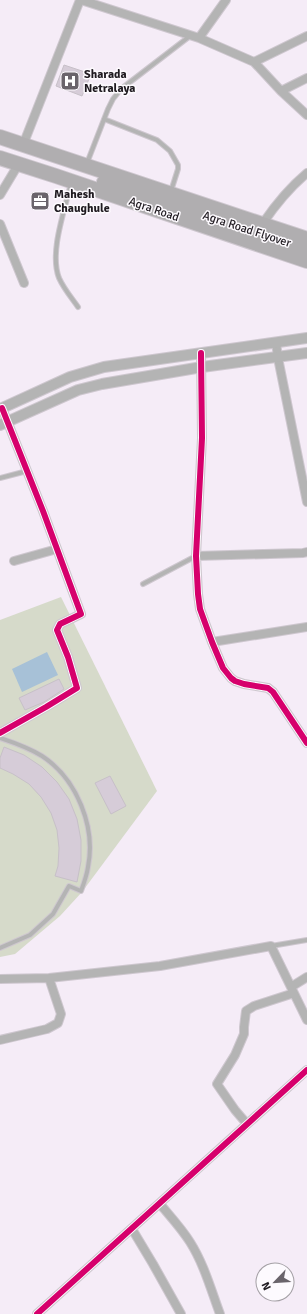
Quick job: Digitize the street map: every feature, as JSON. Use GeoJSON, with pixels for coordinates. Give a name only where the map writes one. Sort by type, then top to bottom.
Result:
{"type":"FeatureCollection","features":[{"type":"Feature","properties":{"kind":"highway"},"geometry":{"type":"LineString","coordinates":[[0,137],[59,157],[77,173]]}},
{"type":"Feature","properties":{"kind":"highway"},"geometry":{"type":"LineString","coordinates":[[53,175],[59,157]]}},
{"type":"Feature","properties":{"kind":"highway","name":"Agra Road"},"geometry":{"type":"LineString","coordinates":[[0,158],[53,175],[77,173],[171,193],[307,239]]}},
{"type":"Feature","properties":{"kind":"highway","name":"Agra Road"},"geometry":{"type":"LineString","coordinates":[[77,173],[307,261]]}},
{"type":"Feature","properties":{"kind":"highway","name":"Agra Road Flyover"},"geometry":{"type":"LineString","coordinates":[[77,173],[307,249]]}},
{"type":"Feature","properties":{"kind":"street"},"geometry":{"type":"LineString","coordinates":[[23,145],[81,0],[199,38],[254,62],[281,92],[307,115]]}},
{"type":"Feature","properties":{"kind":"street"},"geometry":{"type":"LineString","coordinates":[[199,38],[226,0]]}},
{"type":"Feature","properties":{"kind":"street"},"geometry":{"type":"LineString","coordinates":[[254,62],[307,36]]}},
{"type":"Feature","properties":{"kind":"street"},"geometry":{"type":"LineString","coordinates":[[281,92],[307,78]]}},
{"type":"Feature","properties":{"kind":"street"},"geometry":{"type":"LineString","coordinates":[[0,195],[18,165]]}},
{"type":"Feature","properties":{"kind":"street"},"geometry":{"type":"LineString","coordinates":[[263,223],[275,205],[288,190],[307,173]]}},
{"type":"Feature","properties":{"kind":"street"},"geometry":{"type":"LineString","coordinates":[[0,224],[24,283]]}},
{"type":"Feature","properties":{"kind":"street"},"geometry":{"type":"LineString","coordinates":[[0,733],[77,688],[68,657],[57,630],[60,624],[81,614],[27,471],[4,423],[1,408],[70,377],[104,367],[307,338]]}},
{"type":"Feature","properties":{"kind":"street"},"geometry":{"type":"LineString","coordinates":[[276,342],[307,502]]}},
{"type":"Feature","properties":{"kind":"street"},"geometry":{"type":"LineString","coordinates":[[201,353],[202,438],[196,556],[200,609],[212,642],[224,668],[231,678],[244,684],[268,688],[273,692],[307,743]]}},
{"type":"Feature","properties":{"kind":"street"},"geometry":{"type":"LineString","coordinates":[[4,423],[78,390],[102,384],[202,367],[307,353]]}},
{"type":"Feature","properties":{"kind":"street"},"geometry":{"type":"LineString","coordinates":[[14,561],[57,549]]}},
{"type":"Feature","properties":{"kind":"street"},"geometry":{"type":"LineString","coordinates":[[196,556],[307,552]]}},
{"type":"Feature","properties":{"kind":"street"},"geometry":{"type":"LineString","coordinates":[[212,642],[307,627]]}},
{"type":"Feature","properties":{"kind":"street"},"geometry":{"type":"LineString","coordinates":[[0,979],[49,978],[160,966],[271,946],[307,1020]]}},
{"type":"Feature","properties":{"kind":"street"},"geometry":{"type":"LineString","coordinates":[[247,1124],[217,1084],[235,1055],[244,1034],[246,1011],[254,1006],[292,990],[307,977]]}},
{"type":"Feature","properties":{"kind":"street"},"geometry":{"type":"LineString","coordinates":[[0,1040],[47,1029],[58,1023],[61,1014],[49,978]]}},
{"type":"Feature","properties":{"kind":"street"},"geometry":{"type":"LineString","coordinates":[[37,1314],[307,1070]]}},
{"type":"Feature","properties":{"kind":"street"},"geometry":{"type":"LineString","coordinates":[[160,1204],[181,1230],[198,1255],[220,1314]]}},
{"type":"Feature","properties":{"kind":"street"},"geometry":{"type":"LineString","coordinates":[[132,1229],[157,1270],[180,1314]]}},
{"type":"Feature","properties":{"kind":"lane"},"geometry":{"type":"LineString","coordinates":[[78,306],[64,287],[59,277],[56,264],[56,248],[77,173],[113,99],[121,89],[190,35]]}},
{"type":"Feature","properties":{"kind":"lane"},"geometry":{"type":"LineString","coordinates":[[104,119],[158,140],[170,151],[178,165],[171,193]]}},
{"type":"Feature","properties":{"kind":"lane"},"geometry":{"type":"LineString","coordinates":[[0,478],[27,471]]}},
{"type":"Feature","properties":{"kind":"lane"},"geometry":{"type":"LineString","coordinates":[[143,584],[196,556]]}},
{"type":"Feature","properties":{"kind":"lane"},"geometry":{"type":"LineString","coordinates":[[0,738],[22,745],[44,757],[62,774],[76,794],[84,812],[90,842],[88,867],[81,891],[69,886],[53,914],[30,935],[0,948]]}},
{"type":"Feature","properties":{"kind":"lane"},"geometry":{"type":"LineString","coordinates":[[271,946],[307,940]]}},
{"type":"Feature","properties":{"kind":"green space"},"geometry":{"type":"Polygon","coordinates":[[[61,597],[157,791],[82,892],[60,916],[15,954],[0,957],[0,620],[61,597]]]}},
{"type":"Feature","properties":{"kind":"water"},"geometry":{"type":"Polygon","coordinates":[[[47,652],[58,675],[22,692],[12,669],[47,652]]]}},
{"type":"Feature","properties":{"kind":"building"},"geometry":{"type":"Polygon","coordinates":[[[64,65],[91,74],[82,96],[56,86],[64,65]]]}},
{"type":"Feature","properties":{"kind":"building"},"geometry":{"type":"Polygon","coordinates":[[[59,679],[64,689],[44,702],[25,710],[19,698],[59,679]]]}},
{"type":"Feature","properties":{"kind":"building"},"geometry":{"type":"Polygon","coordinates":[[[4,747],[24,755],[42,767],[57,782],[69,799],[77,819],[81,840],[81,861],[77,882],[55,876],[58,866],[59,848],[57,830],[51,813],[41,797],[29,784],[0,768],[0,758],[4,747]]]}},
{"type":"Feature","properties":{"kind":"building"},"geometry":{"type":"Polygon","coordinates":[[[110,776],[126,806],[111,814],[95,783],[110,776]]]}},
{"type":"Feature","properties":{"kind":"cycle path"},"geometry":{"type":"LineString","coordinates":[[201,353],[202,438],[196,556],[200,609],[223,668],[235,681],[268,688],[273,692],[307,743]]}},
{"type":"Feature","properties":{"kind":"cycle path"},"geometry":{"type":"LineString","coordinates":[[0,733],[77,688],[68,657],[57,630],[60,624],[81,614],[43,511],[2,408]]}},
{"type":"Feature","properties":{"kind":"cycle path"},"geometry":{"type":"LineString","coordinates":[[37,1314],[307,1070]]}},
{"type":"Feature","properties":{"kind":"place","name":"Sharada Netralaya"},"geometry":{"type":"Point","coordinates":[70,81]}},
{"type":"Feature","properties":{"kind":"place","name":"Mahesh Chaughule"},"geometry":{"type":"Point","coordinates":[40,201]}}]}
